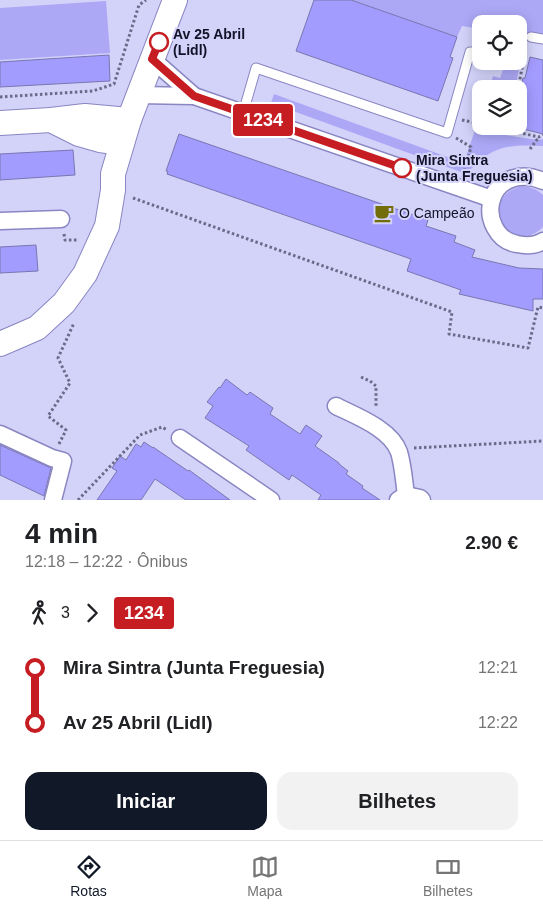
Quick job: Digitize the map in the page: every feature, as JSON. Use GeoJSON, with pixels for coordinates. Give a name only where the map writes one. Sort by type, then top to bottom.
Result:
{"type":"FeatureCollection","features":[{"type":"Feature","properties":{"kind":"street"},"geometry":{"type":"LineString","coordinates":[[0,344],[36,328],[64,303],[85,274],[107,226],[113,182],[129,120],[175,0]]}},
{"type":"Feature","properties":{"kind":"street"},"geometry":{"type":"LineString","coordinates":[[152,59],[194,96]]}},
{"type":"Feature","properties":{"kind":"street"},"geometry":{"type":"LineString","coordinates":[[138,95],[194,96],[492,199]]}},
{"type":"Feature","properties":{"kind":"street"},"geometry":{"type":"LineString","coordinates":[[0,123],[85,116],[129,120]]}},
{"type":"Feature","properties":{"kind":"street"},"geometry":{"type":"LineString","coordinates":[[51,120],[79,134],[100,140],[122,143]]}},
{"type":"Feature","properties":{"kind":"street"},"geometry":{"type":"LineString","coordinates":[[79,134],[91,144],[113,182]]}},
{"type":"Feature","properties":{"kind":"street"},"geometry":{"type":"LineString","coordinates":[[543,181],[535,177],[524,176],[514,177],[504,182],[492,199],[490,212],[493,225],[500,236],[512,244],[525,246],[538,244],[543,240]]}},
{"type":"Feature","properties":{"kind":"street"},"geometry":{"type":"LineString","coordinates":[[0,221],[61,219]]}},
{"type":"Feature","properties":{"kind":"street"},"geometry":{"type":"LineString","coordinates":[[336,406],[373,424],[392,441],[398,450],[409,498]]}},
{"type":"Feature","properties":{"kind":"street"},"geometry":{"type":"LineString","coordinates":[[0,434],[52,458],[63,461],[54,500]]}},
{"type":"Feature","properties":{"kind":"street"},"geometry":{"type":"LineString","coordinates":[[180,438],[271,500]]}},
{"type":"Feature","properties":{"kind":"lane"},"geometry":{"type":"LineString","coordinates":[[531,38],[543,39]]}},
{"type":"Feature","properties":{"kind":"lane"},"geometry":{"type":"LineString","coordinates":[[243,113],[256,68],[447,133],[470,52],[472,52]]}},
{"type":"Feature","properties":{"kind":"path"},"geometry":{"type":"LineString","coordinates":[[0,97],[93,91],[114,84],[139,6],[146,0]]}},
{"type":"Feature","properties":{"kind":"path"},"geometry":{"type":"LineString","coordinates":[[452,118],[472,122]]}},
{"type":"Feature","properties":{"kind":"path"},"geometry":{"type":"LineString","coordinates":[[447,133],[471,147],[463,176]]}},
{"type":"Feature","properties":{"kind":"path"},"geometry":{"type":"LineString","coordinates":[[527,133],[541,136],[530,149]]}},
{"type":"Feature","properties":{"kind":"path"},"geometry":{"type":"LineString","coordinates":[[113,182],[148,204],[452,312],[449,334],[528,348],[538,307],[543,308]]}},
{"type":"Feature","properties":{"kind":"path"},"geometry":{"type":"LineString","coordinates":[[71,240],[76,240]]}},
{"type":"Feature","properties":{"kind":"path"},"geometry":{"type":"LineString","coordinates":[[52,458],[66,430],[48,416],[70,383],[58,358],[77,316],[64,303]]}},
{"type":"Feature","properties":{"kind":"path"},"geometry":{"type":"LineString","coordinates":[[361,377],[376,386],[373,424]]}},
{"type":"Feature","properties":{"kind":"path"},"geometry":{"type":"LineString","coordinates":[[78,500],[140,435],[162,426],[180,438]]}},
{"type":"Feature","properties":{"kind":"path"},"geometry":{"type":"LineString","coordinates":[[398,450],[543,440]]}},
{"type":"Feature","properties":{"kind":"shaded area"},"geometry":{"type":"Polygon","coordinates":[[[351,0],[543,0],[543,34],[527,34],[527,15],[472,15],[472,28],[462,26],[457,37],[351,0]]]}},
{"type":"Feature","properties":{"kind":"shaded area"},"geometry":{"type":"Polygon","coordinates":[[[106,1],[110,53],[0,60],[0,8],[106,1]]]}},
{"type":"Feature","properties":{"kind":"shaded area"},"geometry":{"type":"Polygon","coordinates":[[[503,70],[519,70],[517,80],[492,80],[493,76],[500,78],[503,70]]]}},
{"type":"Feature","properties":{"kind":"shaded area"},"geometry":{"type":"Polygon","coordinates":[[[274,94],[464,163],[473,135],[505,135],[538,140],[543,139],[543,146],[522,145],[502,148],[486,156],[467,172],[461,172],[271,103],[274,94]]]}},
{"type":"Feature","properties":{"kind":"shaded area"},"geometry":{"type":"Polygon","coordinates":[[[522,186],[534,189],[543,195],[543,227],[531,235],[519,236],[502,223],[499,213],[501,202],[508,193],[522,186]]]}},
{"type":"Feature","properties":{"kind":"building"},"geometry":{"type":"Polygon","coordinates":[[[314,0],[351,0],[457,37],[450,57],[453,58],[438,101],[296,51],[314,0]]]}},
{"type":"Feature","properties":{"kind":"building"},"geometry":{"type":"Polygon","coordinates":[[[109,55],[110,81],[0,87],[0,62],[109,55]]]}},
{"type":"Feature","properties":{"kind":"building"},"geometry":{"type":"Polygon","coordinates":[[[530,57],[543,60],[543,134],[527,130],[527,80],[523,80],[530,57]]]}},
{"type":"Feature","properties":{"kind":"building"},"geometry":{"type":"Polygon","coordinates":[[[179,134],[428,220],[426,226],[456,236],[454,242],[475,250],[472,257],[519,268],[543,269],[543,299],[533,299],[533,311],[459,294],[461,290],[407,271],[411,259],[167,174],[168,171],[166,171],[179,134]]]}},
{"type":"Feature","properties":{"kind":"building"},"geometry":{"type":"Polygon","coordinates":[[[73,150],[75,175],[0,180],[0,154],[73,150]]]}},
{"type":"Feature","properties":{"kind":"building"},"geometry":{"type":"Polygon","coordinates":[[[36,245],[38,271],[0,273],[0,247],[36,245]]]}},
{"type":"Feature","properties":{"kind":"building"},"geometry":{"type":"Polygon","coordinates":[[[226,379],[247,395],[250,392],[273,408],[270,414],[300,434],[306,425],[322,436],[315,446],[348,471],[346,474],[363,486],[362,488],[380,500],[318,500],[321,495],[292,475],[289,480],[246,450],[249,446],[205,418],[213,406],[207,402],[226,379]]]}},
{"type":"Feature","properties":{"kind":"building"},"geometry":{"type":"Polygon","coordinates":[[[144,442],[189,470],[230,500],[186,500],[155,479],[141,500],[97,500],[117,471],[112,468],[120,456],[126,460],[136,444],[141,447],[144,442]]]}},
{"type":"Feature","properties":{"kind":"building"},"geometry":{"type":"Polygon","coordinates":[[[0,445],[51,468],[44,496],[0,475],[0,445]]]}},
{"type":"Feature","properties":{"kind":"bus line","name":"1234"},"geometry":{"type":"LineString","coordinates":[[159,42],[152,59],[194,96],[402,168]]}},
{"type":"Feature","properties":{"kind":"place","name":"Av 25 Abril (Lidl)"},"geometry":{"type":"Point","coordinates":[159,42]}},
{"type":"Feature","properties":{"kind":"place","name":"Mira Sintra (Junta Freguesia)"},"geometry":{"type":"Point","coordinates":[402,168]}},
{"type":"Feature","properties":{"kind":"place","name":"O Campeão"},"geometry":{"type":"Point","coordinates":[384,213]}}]}
